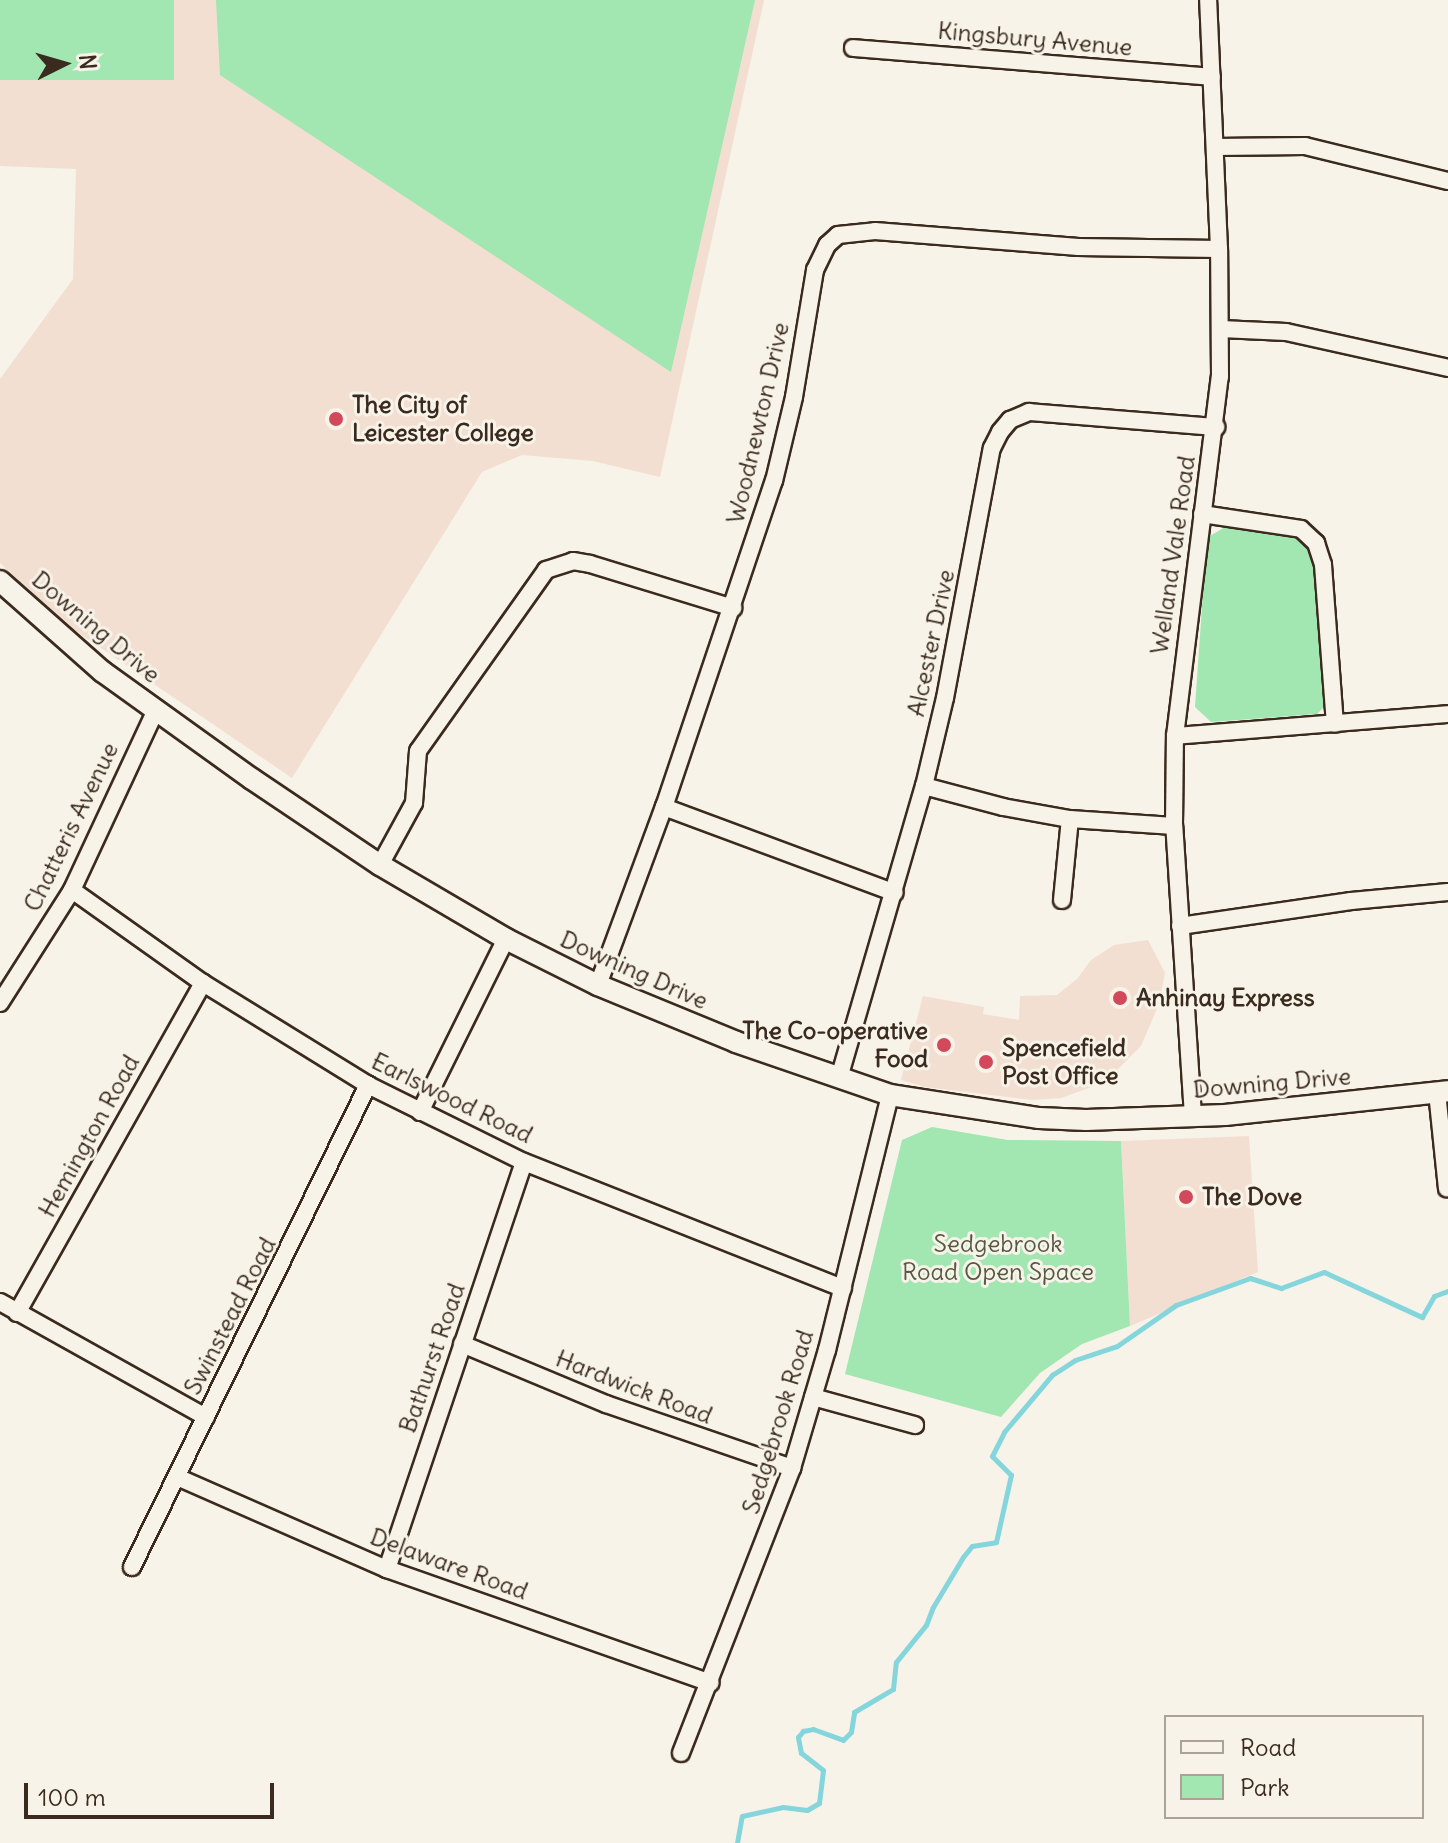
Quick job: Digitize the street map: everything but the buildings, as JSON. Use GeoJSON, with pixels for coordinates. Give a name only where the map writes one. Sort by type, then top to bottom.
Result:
{"type":"FeatureCollection","features":[{"type":"Feature","properties":{"kind":"street","name":"Welland Vale Road"},"geometry":{"type":"LineString","coordinates":[[1193,1116],[1174,826],[1175,736],[1202,514],[1216,427],[1221,329],[1208,0]]}},
{"type":"Feature","properties":{"kind":"street","name":"Kingsbury Avenue"},"geometry":{"type":"LineString","coordinates":[[853,48],[1212,77]]}},
{"type":"Feature","properties":{"kind":"street"},"geometry":{"type":"LineString","coordinates":[[1215,147],[1305,146],[1448,181]]}},
{"type":"Feature","properties":{"kind":"street","name":"Woodnewton Drive"},"geometry":{"type":"LineString","coordinates":[[598,985],[664,807],[774,481],[794,397],[819,255],[838,235],[875,231],[1078,247],[1219,249]]}},
{"type":"Feature","properties":{"kind":"street"},"geometry":{"type":"LineString","coordinates":[[1221,329],[1286,332],[1448,368]]}},
{"type":"Feature","properties":{"kind":"street","name":"Alcester Drive"},"geometry":{"type":"LineString","coordinates":[[839,1078],[924,786],[948,683],[992,448],[1000,432],[1010,420],[1029,412],[1216,427]]}},
{"type":"Feature","properties":{"kind":"street"},"geometry":{"type":"LineString","coordinates":[[1202,514],[1301,529],[1316,543],[1323,565],[1335,724]]}},
{"type":"Feature","properties":{"kind":"street"},"geometry":{"type":"LineString","coordinates":[[380,865],[414,803],[418,751],[546,570],[573,561],[590,564],[733,608]]}},
{"type":"Feature","properties":{"kind":"street","name":"Downing Drive"},"geometry":{"type":"LineString","coordinates":[[0,581],[103,672],[380,865],[506,939],[598,985],[736,1042],[890,1095],[1039,1118],[1193,1116],[1324,1106],[1442,1091]]}},
{"type":"Feature","properties":{"kind":"street","name":"Chatteris Avenue"},"geometry":{"type":"LineString","coordinates":[[0,1003],[72,890],[156,710]]}},
{"type":"Feature","properties":{"kind":"street"},"geometry":{"type":"LineString","coordinates":[[1175,736],[1448,714]]}},
{"type":"Feature","properties":{"kind":"street"},"geometry":{"type":"LineString","coordinates":[[924,786],[1003,807],[1070,819],[1174,826]]}},
{"type":"Feature","properties":{"kind":"street"},"geometry":{"type":"LineString","coordinates":[[664,807],[895,893]]}},
{"type":"Feature","properties":{"kind":"street"},"geometry":{"type":"LineString","coordinates":[[1062,900],[1070,819]]}},
{"type":"Feature","properties":{"kind":"street","name":"Earlswood Road"},"geometry":{"type":"LineString","coordinates":[[72,890],[203,983],[368,1085],[420,1112],[524,1162],[843,1288]]}},
{"type":"Feature","properties":{"kind":"street"},"geometry":{"type":"LineString","coordinates":[[1180,926],[1351,901],[1448,892]]}},
{"type":"Feature","properties":{"kind":"street"},"geometry":{"type":"LineString","coordinates":[[420,1112],[506,939]]}},
{"type":"Feature","properties":{"kind":"street","name":"Hemington Road"},"geometry":{"type":"LineString","coordinates":[[17,1313],[203,983]]}},
{"type":"Feature","properties":{"kind":"street","name":"Swinstead Road"},"geometry":{"type":"LineString","coordinates":[[132,1567],[368,1085]]}},
{"type":"Feature","properties":{"kind":"street"},"geometry":{"type":"LineString","coordinates":[[1442,1091],[1447,1188]]}},
{"type":"Feature","properties":{"kind":"street","name":"Sedgebrook Road"},"geometry":{"type":"LineString","coordinates":[[681,1753],[792,1468],[843,1288],[890,1095]]}},
{"type":"Feature","properties":{"kind":"street","name":"Bathurst Road"},"geometry":{"type":"LineString","coordinates":[[387,1569],[524,1162]]}},
{"type":"Feature","properties":{"kind":"street"},"geometry":{"type":"LineString","coordinates":[[0,1302],[206,1417]]}},
{"type":"Feature","properties":{"kind":"street","name":"Hardwick Road"},"geometry":{"type":"LineString","coordinates":[[462,1344],[606,1404],[792,1468]]}},
{"type":"Feature","properties":{"kind":"street"},"geometry":{"type":"LineString","coordinates":[[813,1397],[915,1425]]}},
{"type":"Feature","properties":{"kind":"street","name":"Delaware Road"},"geometry":{"type":"LineString","coordinates":[[177,1477],[387,1569],[710,1683]]}},
{"type":"Feature","properties":{"kind":"shaded area","name":"The City of Leicester College"},"geometry":{"type":"Polygon","coordinates":[[[0,0],[764,0],[660,477],[593,461],[522,455],[482,472],[292,778],[70,627],[0,563],[0,379],[73,279],[76,169],[0,166],[0,0]]]}},
{"type":"Feature","properties":{"kind":"shaded area"},"geometry":{"type":"Polygon","coordinates":[[[1148,940],[1165,973],[1159,1004],[1141,1046],[1105,1082],[1061,1098],[1032,1100],[925,1087],[901,1080],[923,996],[984,1007],[983,1014],[1019,1020],[1020,996],[1057,995],[1077,979],[1091,960],[1114,945],[1148,940]]]}},
{"type":"Feature","properties":{"kind":"shaded area"},"geometry":{"type":"Polygon","coordinates":[[[1249,1136],[1258,1272],[1130,1326],[1121,1141],[1249,1136]]]}},
{"type":"Feature","properties":{"kind":"green space"},"geometry":{"type":"Polygon","coordinates":[[[0,0],[174,0],[174,80],[0,80],[0,0]]]}},
{"type":"Feature","properties":{"kind":"green space"},"geometry":{"type":"Polygon","coordinates":[[[216,0],[755,0],[671,372],[220,75],[216,0]]]}},
{"type":"Feature","properties":{"kind":"green space"},"geometry":{"type":"Polygon","coordinates":[[[1227,526],[1276,531],[1297,537],[1311,548],[1317,565],[1326,705],[1317,714],[1211,722],[1195,707],[1206,549],[1210,536],[1227,526]]]}},
{"type":"Feature","properties":{"kind":"green space","name":"Sedgebrook Road Open Space"},"geometry":{"type":"Polygon","coordinates":[[[932,1127],[1008,1140],[1121,1141],[1130,1326],[1082,1344],[1040,1373],[1001,1417],[845,1374],[902,1140],[932,1127]]]}},
{"type":"Feature","properties":{"kind":"waterway"},"geometry":{"type":"LineString","coordinates":[[737,1843],[742,1816],[783,1807],[807,1810],[819,1803],[823,1770],[801,1753],[798,1737],[803,1731],[813,1729],[843,1740],[851,1732],[854,1712],[893,1689],[896,1662],[926,1625],[933,1607],[963,1557],[972,1546],[996,1542],[1011,1475],[992,1456],[1004,1432],[1052,1375],[1075,1360],[1117,1346],[1176,1305],[1250,1278],[1281,1288],[1324,1272],[1422,1317],[1434,1296],[1448,1291]]}},
{"type":"Feature","properties":{"kind":"place","name":"The City of Leicester College"},"geometry":{"type":"Point","coordinates":[336,419]}},
{"type":"Feature","properties":{"kind":"place","name":"Anhinay Express"},"geometry":{"type":"Point","coordinates":[1120,998]}},
{"type":"Feature","properties":{"kind":"place","name":"The Co-operative Food"},"geometry":{"type":"Point","coordinates":[944,1045]}},
{"type":"Feature","properties":{"kind":"place","name":"Spencefield Post Office"},"geometry":{"type":"Point","coordinates":[986,1062]}},
{"type":"Feature","properties":{"kind":"place","name":"The Dove"},"geometry":{"type":"Point","coordinates":[1186,1197]}}]}
